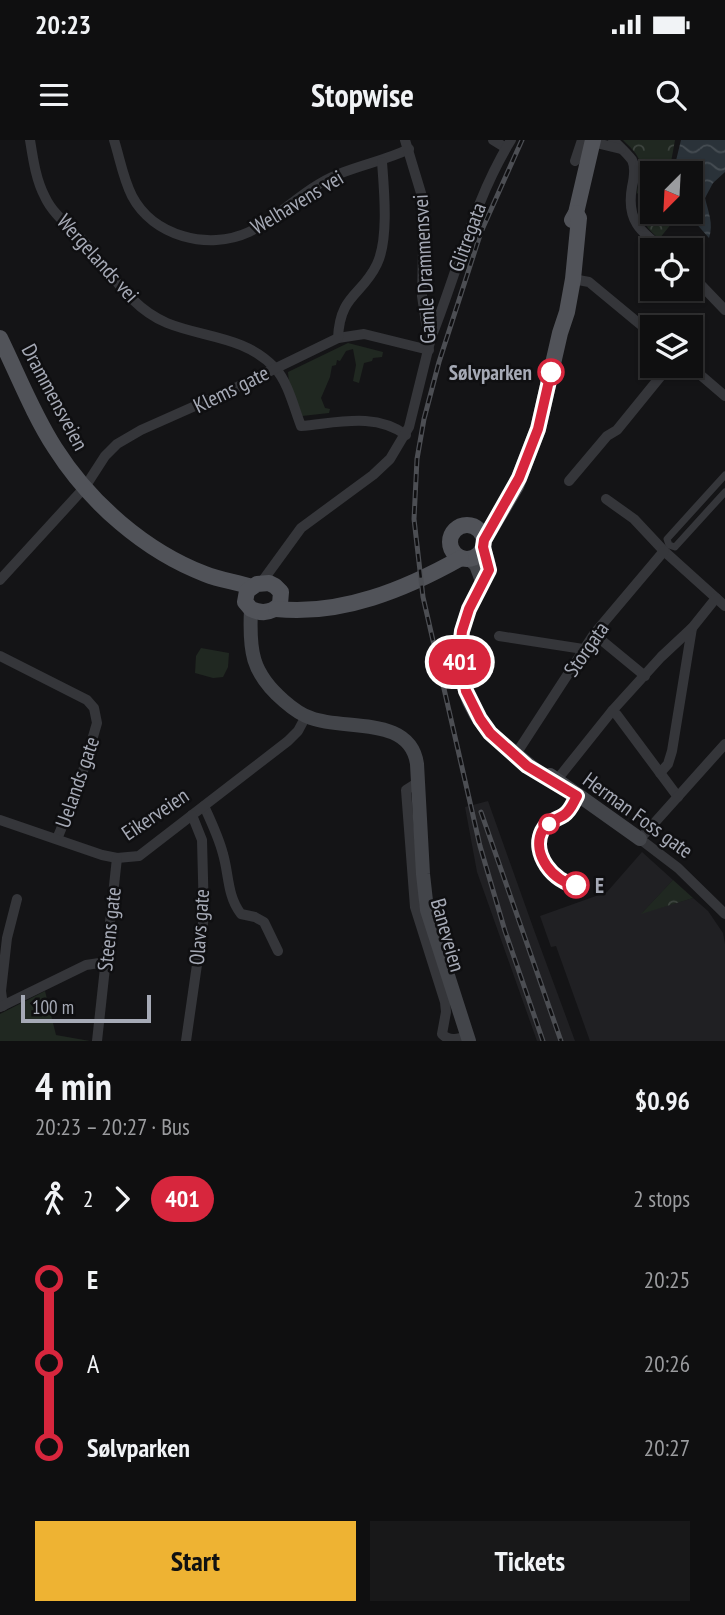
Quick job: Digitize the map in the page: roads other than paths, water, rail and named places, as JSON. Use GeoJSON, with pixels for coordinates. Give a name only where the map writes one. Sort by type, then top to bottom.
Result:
{"type":"FeatureCollection","features":[{"type":"Feature","properties":{"kind":"main road"},"geometry":{"type":"LineString","coordinates":[[560,333],[558,324],[569,231],[576,213],[589,141]]}},
{"type":"Feature","properties":{"kind":"main road"},"geometry":{"type":"LineString","coordinates":[[465,559],[479,554],[519,478],[538,429],[560,333],[566,319],[579,218],[576,213]]}},
{"type":"Feature","properties":{"kind":"main road","name":"Drammensveien"},"geometry":{"type":"LineString","coordinates":[[0,338],[63,461],[110,513],[176,561],[293,610],[344,604],[387,593],[465,559]]}},
{"type":"Feature","properties":{"kind":"main road"},"geometry":{"type":"LineString","coordinates":[[427,576],[438,562],[454,530],[491,512],[509,499]]}},
{"type":"Feature","properties":{"kind":"main road"},"geometry":{"type":"LineString","coordinates":[[468,524],[479,529],[484,544]]}},
{"type":"Feature","properties":{"kind":"main road"},"geometry":{"type":"LineString","coordinates":[[450,541],[454,553],[476,565],[482,581]]}},
{"type":"Feature","properties":{"kind":"main road","name":"Herman Foss gate"},"geometry":{"type":"LineString","coordinates":[[484,544],[489,570],[462,631],[459,648],[461,673],[469,701],[484,726],[516,754],[531,760],[556,781],[640,839]]}},
{"type":"Feature","properties":{"kind":"main road"},"geometry":{"type":"LineString","coordinates":[[263,597],[249,627],[255,664],[266,683],[285,702],[306,716]]}},
{"type":"Feature","properties":{"kind":"main road","name":"Baneveien"},"geometry":{"type":"LineString","coordinates":[[306,716],[396,734],[408,742],[416,757],[423,874],[428,910],[468,1039]]}},
{"type":"Feature","properties":{"kind":"street","name":"Welhavens vei"},"geometry":{"type":"LineString","coordinates":[[114,140],[124,178],[144,214],[165,229],[185,237],[203,240],[236,237],[249,232],[320,184],[358,167],[382,162],[407,145]]}},
{"type":"Feature","properties":{"kind":"street"},"geometry":{"type":"LineString","coordinates":[[493,140],[508,144]]}},
{"type":"Feature","properties":{"kind":"street"},"geometry":{"type":"LineString","coordinates":[[613,140],[631,158],[634,167],[630,205],[632,217],[649,238]]}},
{"type":"Feature","properties":{"kind":"street"},"geometry":{"type":"LineString","coordinates":[[575,161],[589,141],[621,149]]}},
{"type":"Feature","properties":{"kind":"street","name":"Wergelands vei"},"geometry":{"type":"LineString","coordinates":[[31,143],[36,173],[45,199],[135,302],[164,322],[246,346],[275,368],[301,426],[369,421],[388,423],[406,435]]}},
{"type":"Feature","properties":{"kind":"street","name":"Glitregata"},"geometry":{"type":"LineString","coordinates":[[431,338],[468,229],[485,187],[508,144]]}},
{"type":"Feature","properties":{"kind":"street","name":"Gamle Drammensvei"},"geometry":{"type":"LineString","coordinates":[[263,597],[283,553],[301,528],[373,475],[390,459],[406,435],[431,338],[422,296],[424,202],[407,145]]}},
{"type":"Feature","properties":{"kind":"street"},"geometry":{"type":"LineString","coordinates":[[382,162],[382,249],[377,264],[348,300],[339,318],[338,338],[364,334],[429,350]]}},
{"type":"Feature","properties":{"kind":"street"},"geometry":{"type":"LineString","coordinates":[[573,279],[589,282],[640,324]]}},
{"type":"Feature","properties":{"kind":"street"},"geometry":{"type":"LineString","coordinates":[[703,287],[725,310]]}},
{"type":"Feature","properties":{"kind":"street","name":"Klems gate"},"geometry":{"type":"LineString","coordinates":[[0,580],[85,487],[105,456],[117,444],[141,430],[221,395],[338,338]]}},
{"type":"Feature","properties":{"kind":"street"},"geometry":{"type":"LineString","coordinates":[[703,377],[725,396]]}},
{"type":"Feature","properties":{"kind":"street"},"geometry":{"type":"LineString","coordinates":[[569,481],[607,436],[617,430],[659,378]]}},
{"type":"Feature","properties":{"kind":"street"},"geometry":{"type":"LineString","coordinates":[[725,475],[667,539],[669,545],[675,547],[725,492]]}},
{"type":"Feature","properties":{"kind":"street"},"geometry":{"type":"LineString","coordinates":[[606,499],[634,519],[664,551],[725,606]]}},
{"type":"Feature","properties":{"kind":"street","name":"Storgata"},"geometry":{"type":"LineString","coordinates":[[516,754],[583,649],[664,551]]}},
{"type":"Feature","properties":{"kind":"street","name":"Gamle Drammensvei"},"geometry":{"type":"LineString","coordinates":[[263,597],[283,553]]}},
{"type":"Feature","properties":{"kind":"street"},"geometry":{"type":"LineString","coordinates":[[556,781],[612,711],[661,657],[692,628],[716,598]]}},
{"type":"Feature","properties":{"kind":"street"},"geometry":{"type":"LineString","coordinates":[[660,773],[668,764],[672,751],[692,628]]}},
{"type":"Feature","properties":{"kind":"street"},"geometry":{"type":"LineString","coordinates":[[594,634],[645,676]]}},
{"type":"Feature","properties":{"kind":"street"},"geometry":{"type":"LineString","coordinates":[[499,636],[583,649]]}},
{"type":"Feature","properties":{"kind":"street","name":"Uelands gate"},"geometry":{"type":"LineString","coordinates":[[0,656],[87,700],[97,714],[97,723],[79,785],[57,839]]}},
{"type":"Feature","properties":{"kind":"street"},"geometry":{"type":"LineString","coordinates":[[612,711],[678,797]]}},
{"type":"Feature","properties":{"kind":"street","name":"Eikerveien"},"geometry":{"type":"LineString","coordinates":[[0,820],[117,858],[139,856],[288,741],[298,731],[306,716]]}},
{"type":"Feature","properties":{"kind":"street"},"geometry":{"type":"LineString","coordinates":[[640,839],[725,744]]}},
{"type":"Feature","properties":{"kind":"street","name":"Baneveien"},"geometry":{"type":"LineString","coordinates":[[417,783],[406,790],[415,906],[446,1002],[442,1034],[451,1040],[468,1039]]}},
{"type":"Feature","properties":{"kind":"street"},"geometry":{"type":"LineString","coordinates":[[204,806],[223,854],[230,891],[237,909],[241,914],[264,922],[278,951]]}},
{"type":"Feature","properties":{"kind":"street","name":"Olavs gate"},"geometry":{"type":"LineString","coordinates":[[186,1041],[204,916],[202,840],[192,814]]}},
{"type":"Feature","properties":{"kind":"street","name":"Herman Foss gate"},"geometry":{"type":"LineString","coordinates":[[640,839],[678,868],[725,914]]}},
{"type":"Feature","properties":{"kind":"street","name":"Steens gate"},"geometry":{"type":"LineString","coordinates":[[97,1041],[117,858]]}},
{"type":"Feature","properties":{"kind":"street"},"geometry":{"type":"LineString","coordinates":[[18,899],[7,938],[1,1006],[86,965],[106,962]]}},
{"type":"Feature","properties":{"kind":"water"},"geometry":{"type":"Polygon","coordinates":[[[681,140],[725,140],[725,172],[713,183],[705,198],[711,223],[709,238],[697,224],[704,224],[704,161],[676,161],[681,140]]]}},
{"type":"Feature","properties":{"kind":"railway"},"geometry":{"type":"LineString","coordinates":[[522,140],[481,232],[439,362],[417,459],[414,519],[423,597],[480,846],[505,931],[543,1041]]}},
{"type":"Feature","properties":{"kind":"railway"},"geometry":{"type":"LineString","coordinates":[[481,812],[561,1041]]}},
{"type":"Feature","properties":{"kind":"place","name":"Sølvparken"},"geometry":{"type":"Point","coordinates":[551,372]}},
{"type":"Feature","properties":{"kind":"place","name":"E"},"geometry":{"type":"Point","coordinates":[576,885]}}]}
